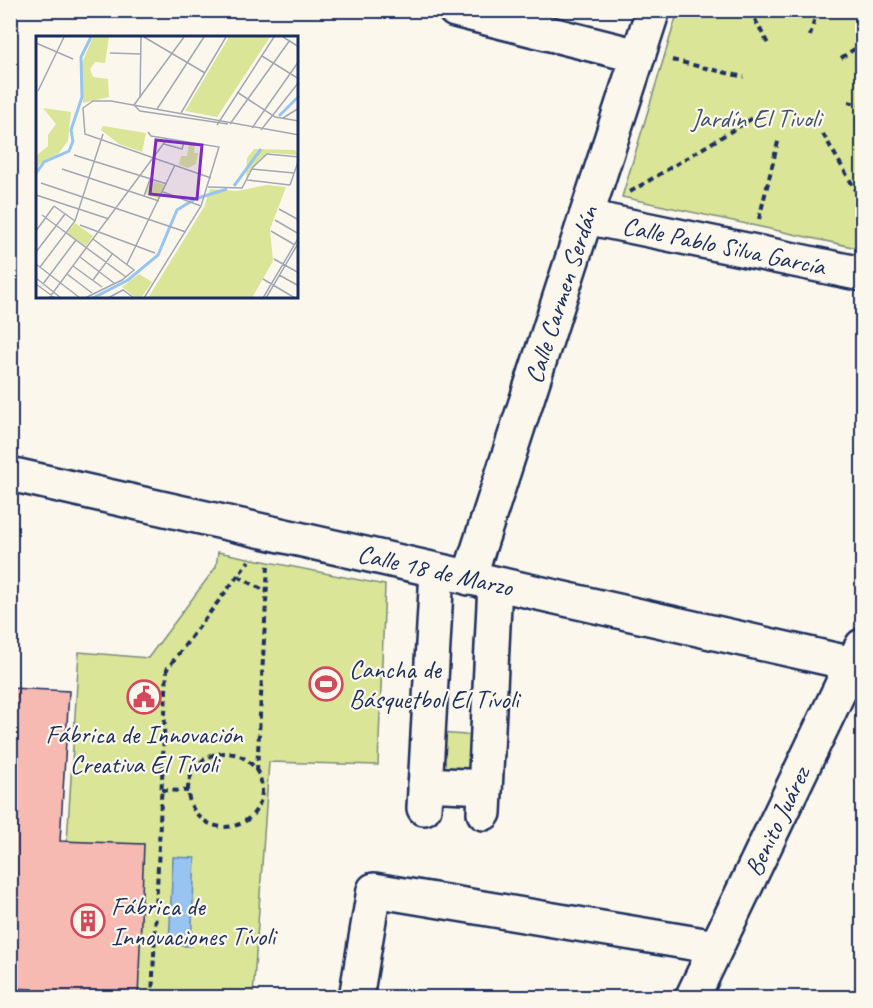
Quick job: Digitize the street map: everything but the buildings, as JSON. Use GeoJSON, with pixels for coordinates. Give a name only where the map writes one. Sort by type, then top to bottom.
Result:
{"type":"FeatureCollection","features":[{"type":"Feature","properties":{"kind":"street"},"geometry":{"type":"LineString","coordinates":[[455,10],[651,57]]}},
{"type":"Feature","properties":{"kind":"street","name":"Calle Carmen Serdán"},"geometry":{"type":"LineString","coordinates":[[437,571],[425,796],[484,800],[482,581],[586,216],[651,57],[653,10]]}},
{"type":"Feature","properties":{"kind":"street","name":"Calle Pablo Silva García"},"geometry":{"type":"LineString","coordinates":[[586,216],[862,274]]}},
{"type":"Feature","properties":{"kind":"street","name":"Calle 18 de Marzo"},"geometry":{"type":"LineString","coordinates":[[10,474],[482,581],[859,658]]}},
{"type":"Feature","properties":{"kind":"street","name":"Benito Juárez"},"geometry":{"type":"LineString","coordinates":[[692,998],[859,658]]}},
{"type":"Feature","properties":{"kind":"street"},"geometry":{"type":"LineString","coordinates":[[356,998],[374,890],[716,947]]}},
{"type":"Feature","properties":{"kind":"path"},"geometry":{"type":"LineString","coordinates":[[750,10],[768,44]]}},
{"type":"Feature","properties":{"kind":"path"},"geometry":{"type":"LineString","coordinates":[[810,36],[817,10]]}},
{"type":"Feature","properties":{"kind":"path"},"geometry":{"type":"LineString","coordinates":[[841,58],[862,44]]}},
{"type":"Feature","properties":{"kind":"path"},"geometry":{"type":"LineString","coordinates":[[651,57],[744,77]]}},
{"type":"Feature","properties":{"kind":"path"},"geometry":{"type":"LineString","coordinates":[[848,102],[862,105]]}},
{"type":"Feature","properties":{"kind":"path"},"geometry":{"type":"LineString","coordinates":[[622,198],[753,118]]}},
{"type":"Feature","properties":{"kind":"path"},"geometry":{"type":"LineString","coordinates":[[823,134],[862,201]]}},
{"type":"Feature","properties":{"kind":"path"},"geometry":{"type":"LineString","coordinates":[[757,226],[779,138]]}},
{"type":"Feature","properties":{"kind":"path"},"geometry":{"type":"LineString","coordinates":[[152,998],[167,669],[238,576],[267,592],[257,771],[262,795],[251,816],[241,824],[229,827],[217,826],[205,821],[190,803],[189,779],[195,768],[215,754],[227,753],[239,756],[257,771]]}},
{"type":"Feature","properties":{"kind":"path"},"geometry":{"type":"LineString","coordinates":[[162,790],[188,791]]}},
{"type":"Feature","properties":{"kind":"green space","name":"Jardín El Tivoli"},"geometry":{"type":"Polygon","coordinates":[[[678,11],[862,11],[862,249],[622,197],[678,11]]]}},
{"type":"Feature","properties":{"kind":"green space"},"geometry":{"type":"Polygon","coordinates":[[[218,552],[385,585],[378,765],[269,762],[253,997],[138,997],[67,842],[79,652],[148,658],[216,567],[218,552]]]}},
{"type":"Feature","properties":{"kind":"green space"},"geometry":{"type":"Polygon","coordinates":[[[438,733],[480,736],[477,778],[435,776],[438,733]]]}},
{"type":"Feature","properties":{"kind":"water"},"geometry":{"type":"Polygon","coordinates":[[[173,857],[195,858],[191,946],[169,945],[173,857]]]}},
{"type":"Feature","properties":{"kind":"place","name":"Cancha de Básquetbol El Tívoli"},"geometry":{"type":"Point","coordinates":[326,684]}},
{"type":"Feature","properties":{"kind":"place","name":"Fábrica de Innovación Creativa El Tívoli"},"geometry":{"type":"Point","coordinates":[144,697]}},
{"type":"Feature","properties":{"kind":"place","name":"Fábrica de Innovaciones Tívoli"},"geometry":{"type":"Point","coordinates":[88,921]}}]}
